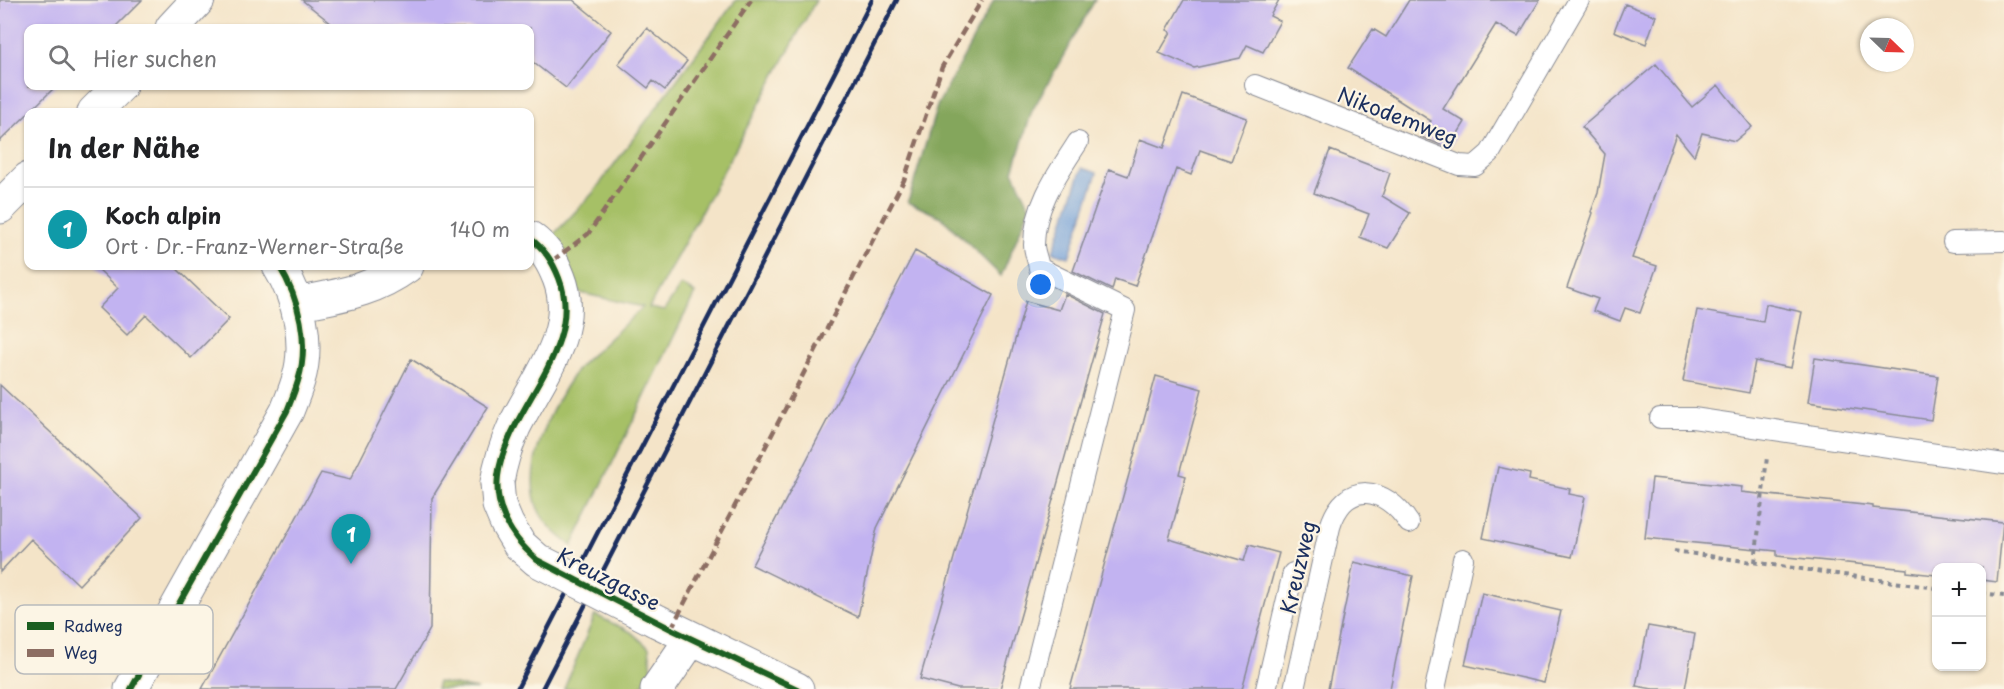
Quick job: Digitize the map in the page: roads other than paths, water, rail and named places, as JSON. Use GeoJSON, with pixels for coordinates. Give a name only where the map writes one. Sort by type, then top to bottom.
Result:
{"type":"FeatureCollection","features":[{"type":"Feature","properties":{"kind":"street"},"geometry":{"type":"LineString","coordinates":[[176,24],[198,0]]}},
{"type":"Feature","properties":{"kind":"street"},"geometry":{"type":"LineString","coordinates":[[0,207],[24,183]]}},
{"type":"Feature","properties":{"kind":"street","name":"Kreuzgasse"},"geometry":{"type":"LineString","coordinates":[[534,241],[542,247],[552,261],[563,289],[565,311],[561,333],[550,360],[515,425],[501,459],[497,483],[499,505],[507,524],[519,544],[537,560],[797,689]]}},
{"type":"Feature","properties":{"kind":"street"},"geometry":{"type":"LineString","coordinates":[[178,605],[287,411],[299,380],[302,330],[297,304],[288,279],[282,270]]}},
{"type":"Feature","properties":{"kind":"street"},"geometry":{"type":"LineString","coordinates":[[297,304],[359,292],[401,270]]}},
{"type":"Feature","properties":{"kind":"street"},"geometry":{"type":"LineString","coordinates":[[657,689],[692,638]]}},
{"type":"Feature","properties":{"kind":"street"},"geometry":{"type":"LineString","coordinates":[[131,689],[139,674]]}},
{"type":"Feature","properties":{"kind":"lane","name":"Nikodemweg"},"geometry":{"type":"LineString","coordinates":[[1255,85],[1460,165],[1475,166],[1490,153],[1579,0]]}},
{"type":"Feature","properties":{"kind":"lane"},"geometry":{"type":"LineString","coordinates":[[1030,689],[1125,310],[1040,267],[1034,246],[1037,216],[1053,182],[1078,142]]}},
{"type":"Feature","properties":{"kind":"lane"},"geometry":{"type":"LineString","coordinates":[[1953,242],[2004,242]]}},
{"type":"Feature","properties":{"kind":"lane"},"geometry":{"type":"LineString","coordinates":[[1660,418],[1693,418],[2004,464]]}},
{"type":"Feature","properties":{"kind":"lane","name":"Kreuzweg"},"geometry":{"type":"LineString","coordinates":[[1294,689],[1329,527],[1337,508],[1349,497],[1360,493],[1371,493],[1392,502],[1400,509],[1409,523]]}},
{"type":"Feature","properties":{"kind":"lane"},"geometry":{"type":"LineString","coordinates":[[1435,689],[1463,559]]}},
{"type":"Feature","properties":{"kind":"lane"},"geometry":{"type":"LineString","coordinates":[[1266,689],[1293,573]]}},
{"type":"Feature","properties":{"kind":"water"},"geometry":{"type":"Polygon","coordinates":[[[1082,168],[1097,173],[1069,257],[1053,252],[1082,168]]]}},
{"type":"Feature","properties":{"kind":"railway"},"geometry":{"type":"LineString","coordinates":[[517,689],[872,0]]}},
{"type":"Feature","properties":{"kind":"railway"},"geometry":{"type":"LineString","coordinates":[[542,689],[897,0]]}},
{"type":"Feature","properties":{"kind":"place","name":"Koch alpin"},"geometry":{"type":"Point","coordinates":[351,564]}}]}
